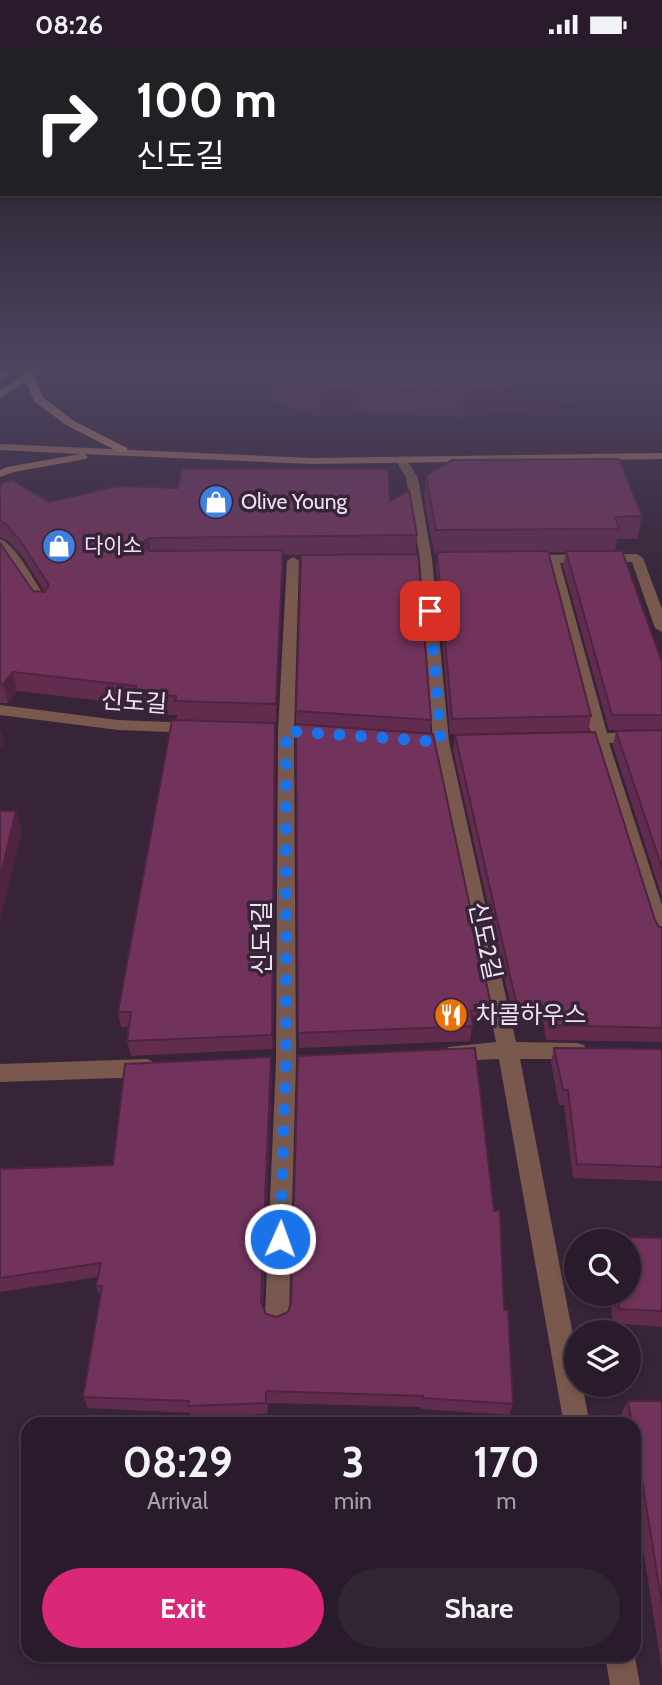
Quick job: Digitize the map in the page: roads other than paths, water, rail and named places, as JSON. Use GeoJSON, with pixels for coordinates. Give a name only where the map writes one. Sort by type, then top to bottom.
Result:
{"type":"FeatureCollection","features":[{"type":"Feature","properties":{"kind":"main road"},"geometry":{"type":"LineString","coordinates":[[112,444],[123,450]]}},
{"type":"Feature","properties":{"kind":"main road"},"geometry":{"type":"LineString","coordinates":[[0,447],[123,450],[248,459],[662,456]]}},
{"type":"Feature","properties":{"kind":"main road"},"geometry":{"type":"LineString","coordinates":[[0,474],[12,469],[123,450]]}},
{"type":"Feature","properties":{"kind":"street","name":"신도2길"},"geometry":{"type":"LineString","coordinates":[[401,459],[412,478],[425,559],[441,742],[508,1050],[576,1417]]}},
{"type":"Feature","properties":{"kind":"street"},"geometry":{"type":"LineString","coordinates":[[0,543],[9,551],[34,594],[44,605]]}},
{"type":"Feature","properties":{"kind":"street"},"geometry":{"type":"LineString","coordinates":[[515,559],[637,558],[662,628]]}},
{"type":"Feature","properties":{"kind":"street"},"geometry":{"type":"LineString","coordinates":[[553,559],[600,738],[662,934]]}},
{"type":"Feature","properties":{"kind":"street","name":"신도1길"},"geometry":{"type":"LineString","coordinates":[[277,1315],[293,1062],[285,731],[293,561]]}},
{"type":"Feature","properties":{"kind":"street","name":"신도길"},"geometry":{"type":"LineString","coordinates":[[0,710],[118,725],[216,728]]}},
{"type":"Feature","properties":{"kind":"street"},"geometry":{"type":"LineString","coordinates":[[561,739],[662,737]]}},
{"type":"Feature","properties":{"kind":"street"},"geometry":{"type":"LineString","coordinates":[[439,1054],[508,1050],[592,1052]]}},
{"type":"Feature","properties":{"kind":"street"},"geometry":{"type":"LineString","coordinates":[[259,1063],[293,1062]]}},
{"type":"Feature","properties":{"kind":"street"},"geometry":{"type":"LineString","coordinates":[[0,1073],[164,1067]]}},
{"type":"Feature","properties":{"kind":"street"},"geometry":{"type":"LineString","coordinates":[[621,1662],[625,1685]]}},
{"type":"Feature","properties":{"kind":"place","name":"Olive Young"},"geometry":{"type":"Point","coordinates":[216,502]}},
{"type":"Feature","properties":{"kind":"place","name":"다이소"},"geometry":{"type":"Point","coordinates":[59,546]}},
{"type":"Feature","properties":{"kind":"place","name":"차콜하우스"},"geometry":{"type":"Point","coordinates":[451,1015]}}]}
